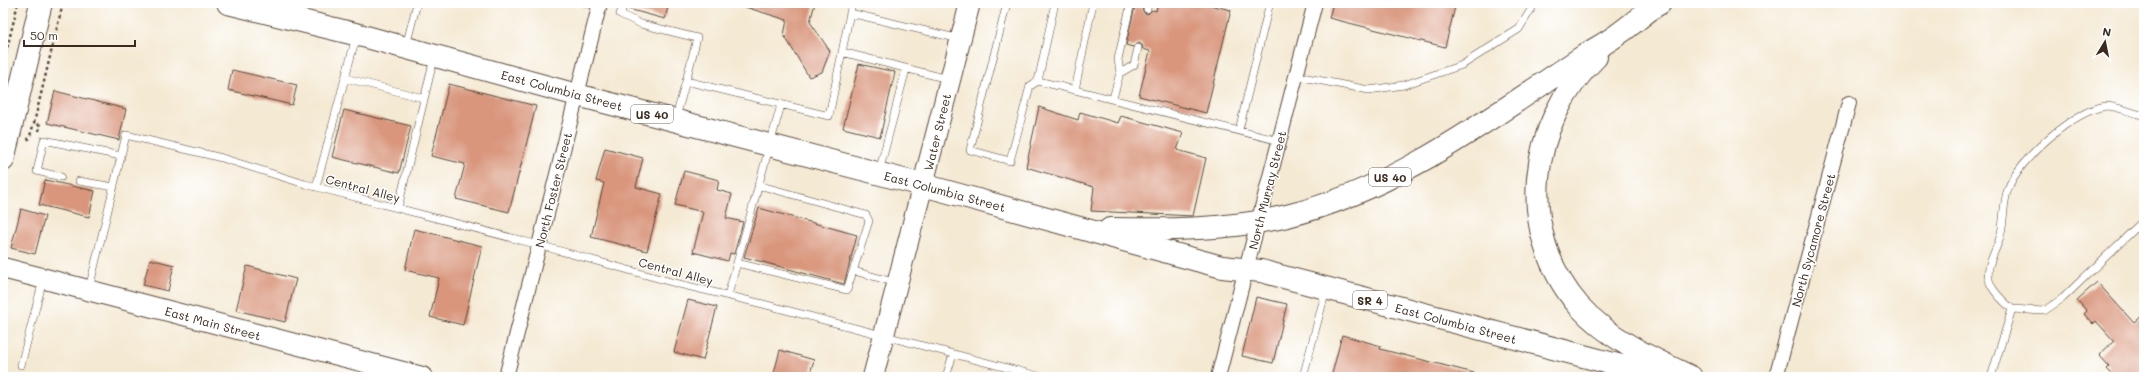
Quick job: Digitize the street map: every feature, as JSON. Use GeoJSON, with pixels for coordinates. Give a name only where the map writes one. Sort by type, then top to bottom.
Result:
{"type":"FeatureCollection","features":[{"type":"Feature","properties":{"kind":"main road"},"geometry":{"type":"LineString","coordinates":[[3,160],[41,3]]}},
{"type":"Feature","properties":{"kind":"main road","name":"East Columbia Street"},"geometry":{"type":"LineString","coordinates":[[228,3],[357,34],[577,95],[879,173],[1222,268],[1247,269],[1662,377]]}},
{"type":"Feature","properties":{"kind":"main road","name":"US 40"},"geometry":{"type":"LineString","coordinates":[[1076,228],[1152,230],[1220,227],[1259,222],[1322,206],[1365,189],[1401,172],[1444,147],[1621,32],[1660,3]]}},
{"type":"Feature","properties":{"kind":"main road","name":"Water Street"},"geometry":{"type":"LineString","coordinates":[[873,377],[960,39],[963,4]]}},
{"type":"Feature","properties":{"kind":"main road"},"geometry":{"type":"LineString","coordinates":[[1621,32],[1580,74],[1551,124],[1542,149],[1537,177],[1536,203],[1539,225],[1545,247],[1554,268],[1580,306],[1599,324],[1622,341],[1647,356],[1691,377]]}},
{"type":"Feature","properties":{"kind":"main road","name":"East Main Street"},"geometry":{"type":"LineString","coordinates":[[3,268],[417,376]]}},
{"type":"Feature","properties":{"kind":"street","name":"North Murray Street"},"geometry":{"type":"LineString","coordinates":[[1218,377],[1315,3]]}},
{"type":"Feature","properties":{"kind":"street","name":"North Foster Street"},"geometry":{"type":"LineString","coordinates":[[506,377],[600,5]]}},
{"type":"Feature","properties":{"kind":"street","name":"North Sycamore Street"},"geometry":{"type":"LineString","coordinates":[[1776,377],[1849,103]]}},
{"type":"Feature","properties":{"kind":"lane"},"geometry":{"type":"LineString","coordinates":[[406,48],[417,3]]}},
{"type":"Feature","properties":{"kind":"lane"},"geometry":{"type":"LineString","coordinates":[[585,3],[600,5]]}},
{"type":"Feature","properties":{"kind":"lane"},"geometry":{"type":"LineString","coordinates":[[625,3],[620,14],[641,24],[697,38],[675,120]]}},
{"type":"Feature","properties":{"kind":"lane"},"geometry":{"type":"LineString","coordinates":[[686,81],[829,116],[852,3]]}},
{"type":"Feature","properties":{"kind":"lane"},"geometry":{"type":"LineString","coordinates":[[1007,3],[970,150],[1010,161],[1030,86],[1038,81],[1113,98],[1280,141]]}},
{"type":"Feature","properties":{"kind":"lane"},"geometry":{"type":"LineString","coordinates":[[1038,81],[1054,3]]}},
{"type":"Feature","properties":{"kind":"lane"},"geometry":{"type":"LineString","coordinates":[[1074,90],[1093,3]]}},
{"type":"Feature","properties":{"kind":"lane"},"geometry":{"type":"LineString","coordinates":[[1113,98],[1120,73],[1118,59],[1132,3]]}},
{"type":"Feature","properties":{"kind":"lane"},"geometry":{"type":"LineString","coordinates":[[1239,130],[1269,6],[1268,3]]}},
{"type":"Feature","properties":{"kind":"lane"},"geometry":{"type":"LineString","coordinates":[[1297,76],[1369,90],[1404,85],[1462,65],[1519,29],[1535,3]]}},
{"type":"Feature","properties":{"kind":"lane"},"geometry":{"type":"LineString","coordinates":[[850,13],[960,39]]}},
{"type":"Feature","properties":{"kind":"lane"},"geometry":{"type":"LineString","coordinates":[[316,187],[357,34]]}},
{"type":"Feature","properties":{"kind":"lane"},"geometry":{"type":"LineString","coordinates":[[1120,73],[1134,65],[1138,48]]}},
{"type":"Feature","properties":{"kind":"lane"},"geometry":{"type":"LineString","coordinates":[[842,52],[906,70],[950,79]]}},
{"type":"Feature","properties":{"kind":"lane"},"geometry":{"type":"LineString","coordinates":[[398,208],[434,56]]}},
{"type":"Feature","properties":{"kind":"lane"},"geometry":{"type":"LineString","coordinates":[[879,173],[906,70]]}},
{"type":"Feature","properties":{"kind":"lane"},"geometry":{"type":"LineString","coordinates":[[345,78],[423,98]]}},
{"type":"Feature","properties":{"kind":"lane"},"geometry":{"type":"LineString","coordinates":[[728,295],[780,104]]}},
{"type":"Feature","properties":{"kind":"lane"},"geometry":{"type":"LineString","coordinates":[[2144,116],[2106,106],[2091,111],[2045,140],[2013,176],[2007,191],[1999,239],[1992,253],[1989,273],[1990,283],[2001,299],[2012,309],[2044,311],[2063,298],[2144,220]]}},
{"type":"Feature","properties":{"kind":"lane","name":"Central Alley"},"geometry":{"type":"LineString","coordinates":[[121,156],[126,135],[222,158],[316,187],[539,245],[675,283],[728,295],[1040,377]]}},
{"type":"Feature","properties":{"kind":"lane"},"geometry":{"type":"LineString","coordinates":[[61,177],[37,171],[43,143],[121,156],[89,290]]}},
{"type":"Feature","properties":{"kind":"lane"},"geometry":{"type":"LineString","coordinates":[[79,181],[114,187]]}},
{"type":"Feature","properties":{"kind":"lane"},"geometry":{"type":"LineString","coordinates":[[737,263],[844,290],[849,288],[869,221],[866,215],[758,185]]}},
{"type":"Feature","properties":{"kind":"lane"},"geometry":{"type":"LineString","coordinates":[[854,271],[897,283]]}},
{"type":"Feature","properties":{"kind":"lane"},"geometry":{"type":"LineString","coordinates":[[21,365],[43,278]]}},
{"type":"Feature","properties":{"kind":"lane"},"geometry":{"type":"LineString","coordinates":[[1303,377],[1326,289]]}},
{"type":"Feature","properties":{"kind":"lane"},"geometry":{"type":"LineString","coordinates":[[1991,377],[2012,309]]}},
{"type":"Feature","properties":{"kind":"lane"},"geometry":{"type":"LineString","coordinates":[[946,377],[953,354]]}},
{"type":"Feature","properties":{"kind":"path"},"geometry":{"type":"LineString","coordinates":[[3,65],[18,3]]}},
{"type":"Feature","properties":{"kind":"path"},"geometry":{"type":"LineString","coordinates":[[27,139],[29,139],[34,124],[63,3]]}},
{"type":"Feature","properties":{"kind":"path"},"geometry":{"type":"LineString","coordinates":[[34,124],[40,126],[34,144],[43,143]]}},
{"type":"Feature","properties":{"kind":"building"},"geometry":{"type":"Polygon","coordinates":[[[630,3],[669,3],[665,19],[628,9],[630,3]]]}},
{"type":"Feature","properties":{"kind":"building"},"geometry":{"type":"Polygon","coordinates":[[[742,3],[815,3],[810,22],[830,51],[822,72],[809,77],[784,35],[787,20],[742,6],[742,3]]]}},
{"type":"Feature","properties":{"kind":"building"},"geometry":{"type":"Polygon","coordinates":[[[1158,3],[1201,3],[1231,10],[1206,113],[1139,96],[1150,51],[1143,49],[1142,45],[1139,43],[1133,47],[1126,45],[1135,6],[1142,8],[1144,13],[1148,14],[1152,10],[1156,11],[1158,3]]]}},
{"type":"Feature","properties":{"kind":"building"},"geometry":{"type":"Polygon","coordinates":[[[1333,3],[1456,3],[1445,47],[1329,18],[1333,3]]]}},
{"type":"Feature","properties":{"kind":"building"},"geometry":{"type":"Polygon","coordinates":[[[859,64],[895,72],[880,137],[843,128],[859,64]]]}},
{"type":"Feature","properties":{"kind":"building"},"geometry":{"type":"Polygon","coordinates":[[[232,70],[297,85],[292,105],[228,90],[232,70]]]}},
{"type":"Feature","properties":{"kind":"building"},"geometry":{"type":"Polygon","coordinates":[[[449,84],[536,106],[509,212],[456,199],[465,164],[431,156],[449,84]]]}},
{"type":"Feature","properties":{"kind":"building"},"geometry":{"type":"Polygon","coordinates":[[[55,91],[126,109],[119,140],[47,123],[55,91]]]}},
{"type":"Feature","properties":{"kind":"building"},"geometry":{"type":"Polygon","coordinates":[[[1039,107],[1078,120],[1080,112],[1118,123],[1121,116],[1183,133],[1177,150],[1206,158],[1193,216],[1091,211],[1094,187],[1026,167],[1039,107]]]}},
{"type":"Feature","properties":{"kind":"building"},"geometry":{"type":"Polygon","coordinates":[[[344,110],[411,126],[399,173],[332,157],[344,110]]]}},
{"type":"Feature","properties":{"kind":"building"},"geometry":{"type":"Polygon","coordinates":[[[605,148],[643,158],[636,187],[662,194],[647,251],[591,237],[604,183],[596,181],[605,148]]]}},
{"type":"Feature","properties":{"kind":"building"},"geometry":{"type":"Polygon","coordinates":[[[684,171],[719,180],[717,190],[732,194],[726,218],[743,222],[734,254],[730,253],[728,261],[693,252],[703,212],[675,205],[684,171]]]}},
{"type":"Feature","properties":{"kind":"building"},"geometry":{"type":"Polygon","coordinates":[[[45,180],[95,191],[89,217],[39,205],[45,180]]]}},
{"type":"Feature","properties":{"kind":"building"},"geometry":{"type":"Polygon","coordinates":[[[759,208],[857,235],[844,284],[744,257],[759,208]]]}},
{"type":"Feature","properties":{"kind":"building"},"geometry":{"type":"Polygon","coordinates":[[[21,209],[45,216],[35,254],[11,248],[21,209]]]}},
{"type":"Feature","properties":{"kind":"building"},"geometry":{"type":"Polygon","coordinates":[[[414,229],[482,246],[463,325],[430,317],[439,278],[405,270],[414,229]]]}},
{"type":"Feature","properties":{"kind":"building"},"geometry":{"type":"Polygon","coordinates":[[[150,259],[174,265],[168,291],[143,285],[150,259]]]}},
{"type":"Feature","properties":{"kind":"building"},"geometry":{"type":"Polygon","coordinates":[[[247,266],[296,279],[285,322],[236,310],[247,266]]]}},
{"type":"Feature","properties":{"kind":"building"},"geometry":{"type":"Polygon","coordinates":[[[2097,282],[2134,323],[2144,314],[2144,374],[2140,377],[2114,377],[2106,369],[2109,366],[2099,355],[2114,341],[2096,321],[2093,324],[2084,314],[2087,311],[2077,300],[2097,282]]]}},
{"type":"Feature","properties":{"kind":"building"},"geometry":{"type":"Polygon","coordinates":[[[1256,297],[1287,304],[1273,363],[1242,356],[1256,297]]]}},
{"type":"Feature","properties":{"kind":"building"},"geometry":{"type":"Polygon","coordinates":[[[688,300],[717,307],[703,360],[674,352],[688,300]]]}},
{"type":"Feature","properties":{"kind":"building"},"geometry":{"type":"Polygon","coordinates":[[[1342,335],[1381,346],[1380,349],[1474,373],[1473,377],[1344,377],[1332,374],[1342,335]]]}},
{"type":"Feature","properties":{"kind":"building"},"geometry":{"type":"Polygon","coordinates":[[[780,350],[814,360],[809,377],[773,377],[780,350]]]}}]}
